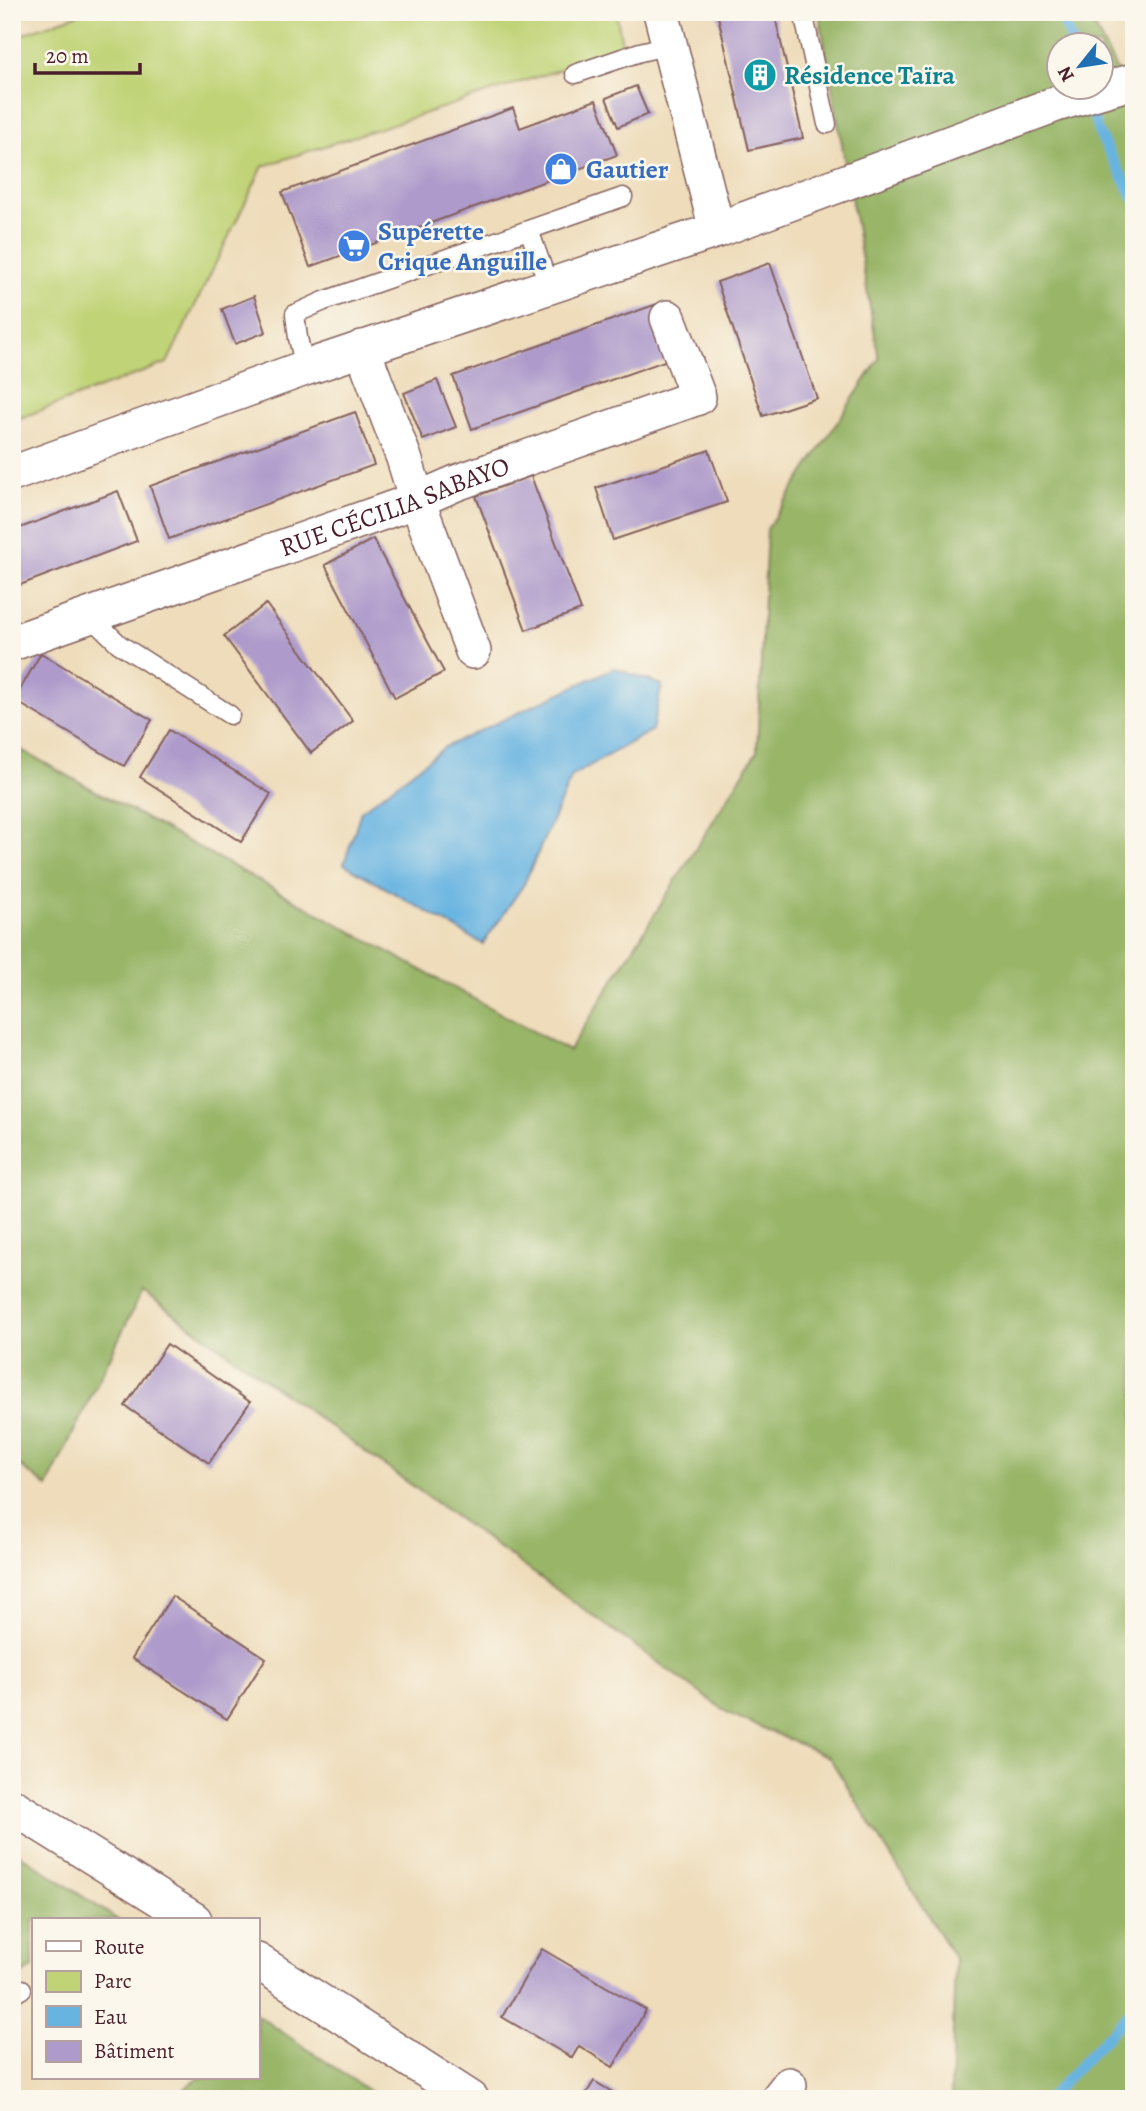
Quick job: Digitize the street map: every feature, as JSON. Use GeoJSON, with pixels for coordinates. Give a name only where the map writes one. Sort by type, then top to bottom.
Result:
{"type":"FeatureCollection","features":[{"type":"Feature","properties":{"kind":"street"},"geometry":{"type":"LineString","coordinates":[[665,29],[718,230]]}},
{"type":"Feature","properties":{"kind":"street"},"geometry":{"type":"LineString","coordinates":[[12,474],[362,348],[718,230],[1056,104],[1128,82]]}},
{"type":"Feature","properties":{"kind":"street","name":"RUE CÉCILIA SABAYO"},"geometry":{"type":"LineString","coordinates":[[12,643],[417,500],[456,483],[698,397],[668,318]]}},
{"type":"Feature","properties":{"kind":"street"},"geometry":{"type":"LineString","coordinates":[[362,348],[473,651]]}},
{"type":"Feature","properties":{"kind":"street"},"geometry":{"type":"LineString","coordinates":[[12,1805],[191,1918]]}},
{"type":"Feature","properties":{"kind":"street"},"geometry":{"type":"LineString","coordinates":[[259,1962],[471,2099]]}},
{"type":"Feature","properties":{"kind":"lane"},"geometry":{"type":"LineString","coordinates":[[803,12],[827,124]]}},
{"type":"Feature","properties":{"kind":"lane"},"geometry":{"type":"LineString","coordinates":[[575,74],[640,52],[665,29]]}},
{"type":"Feature","properties":{"kind":"lane"},"geometry":{"type":"LineString","coordinates":[[305,368],[295,314],[324,301],[624,197]]}},
{"type":"Feature","properties":{"kind":"lane"},"geometry":{"type":"LineString","coordinates":[[529,230],[549,286]]}},
{"type":"Feature","properties":{"kind":"lane"},"geometry":{"type":"LineString","coordinates":[[89,615],[119,644],[230,715]]}},
{"type":"Feature","properties":{"kind":"green space"},"geometry":{"type":"Polygon","coordinates":[[[84,12],[616,12],[623,49],[263,166],[167,363],[12,421],[12,38],[84,12]]]}},
{"type":"Feature","properties":{"kind":"green space"},"geometry":{"type":"Polygon","coordinates":[[[819,12],[1087,12],[1097,32],[1044,32],[1044,102],[1114,102],[1114,65],[1134,104],[1134,2099],[951,2099],[955,1959],[829,1757],[728,1713],[142,1291],[47,1487],[12,1460],[12,745],[569,1051],[757,751],[767,529],[879,359],[819,12]]]}},
{"type":"Feature","properties":{"kind":"green space"},"geometry":{"type":"Polygon","coordinates":[[[12,1849],[115,1918],[32,1918],[32,1969],[12,1980],[12,1849]]]}},
{"type":"Feature","properties":{"kind":"green space"},"geometry":{"type":"Polygon","coordinates":[[[259,2016],[381,2099],[172,2099],[196,2080],[259,2080],[259,2016]]]}},
{"type":"Feature","properties":{"kind":"water"},"geometry":{"type":"Polygon","coordinates":[[[614,668],[662,685],[652,730],[572,776],[524,884],[483,944],[344,864],[361,811],[445,747],[614,668]]]}},
{"type":"Feature","properties":{"kind":"building","name":"Résidence Taïra"},"geometry":{"type":"Polygon","coordinates":[[[717,12],[774,12],[803,138],[749,150],[717,12]]]}},
{"type":"Feature","properties":{"kind":"building"},"geometry":{"type":"Polygon","coordinates":[[[636,86],[648,114],[618,127],[606,98],[636,86]]]}},
{"type":"Feature","properties":{"kind":"building"},"geometry":{"type":"Polygon","coordinates":[[[596,100],[617,155],[310,267],[282,192],[513,108],[520,128],[596,100]]]}},
{"type":"Feature","properties":{"kind":"building"},"geometry":{"type":"Polygon","coordinates":[[[770,263],[817,398],[763,416],[717,282],[770,263]]]}},
{"type":"Feature","properties":{"kind":"building"},"geometry":{"type":"Polygon","coordinates":[[[254,296],[266,332],[235,344],[222,309],[254,296]]]}},
{"type":"Feature","properties":{"kind":"building"},"geometry":{"type":"Polygon","coordinates":[[[657,304],[676,357],[472,429],[453,376],[657,304]]]}},
{"type":"Feature","properties":{"kind":"building"},"geometry":{"type":"Polygon","coordinates":[[[437,380],[456,427],[423,440],[404,393],[437,380]]]}},
{"type":"Feature","properties":{"kind":"building"},"geometry":{"type":"Polygon","coordinates":[[[355,412],[374,465],[169,539],[150,486],[355,412]]]}},
{"type":"Feature","properties":{"kind":"building"},"geometry":{"type":"Polygon","coordinates":[[[709,450],[727,502],[613,540],[596,488],[709,450]]]}},
{"type":"Feature","properties":{"kind":"building"},"geometry":{"type":"Polygon","coordinates":[[[531,476],[581,610],[526,630],[476,496],[531,476]]]}},
{"type":"Feature","properties":{"kind":"building"},"geometry":{"type":"Polygon","coordinates":[[[118,491],[137,541],[12,588],[12,531],[118,491]]]}},
{"type":"Feature","properties":{"kind":"building"},"geometry":{"type":"Polygon","coordinates":[[[373,539],[444,672],[395,698],[325,565],[373,539]]]}},
{"type":"Feature","properties":{"kind":"building"},"geometry":{"type":"Polygon","coordinates":[[[266,604],[353,721],[311,753],[224,636],[266,604]]]}},
{"type":"Feature","properties":{"kind":"building"},"geometry":{"type":"Polygon","coordinates":[[[41,653],[152,720],[124,766],[14,700],[41,653]]]}},
{"type":"Feature","properties":{"kind":"building"},"geometry":{"type":"Polygon","coordinates":[[[169,730],[271,794],[241,842],[140,777],[169,730]]]}},
{"type":"Feature","properties":{"kind":"building"},"geometry":{"type":"Polygon","coordinates":[[[167,1344],[250,1402],[209,1463],[125,1406],[167,1344]]]}},
{"type":"Feature","properties":{"kind":"building"},"geometry":{"type":"Polygon","coordinates":[[[172,1596],[266,1658],[227,1719],[132,1658],[172,1596]]]}},
{"type":"Feature","properties":{"kind":"building"},"geometry":{"type":"Polygon","coordinates":[[[542,1949],[646,2010],[613,2067],[579,2046],[572,2058],[502,2017],[542,1949]]]}},
{"type":"Feature","properties":{"kind":"building"},"geometry":{"type":"Polygon","coordinates":[[[594,2081],[624,2099],[583,2099],[594,2081]]]}},
{"type":"Feature","properties":{"kind":"waterway"},"geometry":{"type":"LineString","coordinates":[[1059,12],[1068,32]]}},
{"type":"Feature","properties":{"kind":"waterway"},"geometry":{"type":"LineString","coordinates":[[1090,102],[1098,132],[1134,198]]}},
{"type":"Feature","properties":{"kind":"waterway"},"geometry":{"type":"LineString","coordinates":[[1048,2099],[1134,2008]]}},
{"type":"Feature","properties":{"kind":"place","name":"Résidence Taïra"},"geometry":{"type":"Point","coordinates":[760,75]}},
{"type":"Feature","properties":{"kind":"place","name":"Gautier"},"geometry":{"type":"Point","coordinates":[561,169]}},
{"type":"Feature","properties":{"kind":"place","name":"Supérette Crique Anguille"},"geometry":{"type":"Point","coordinates":[354,246]}}]}
